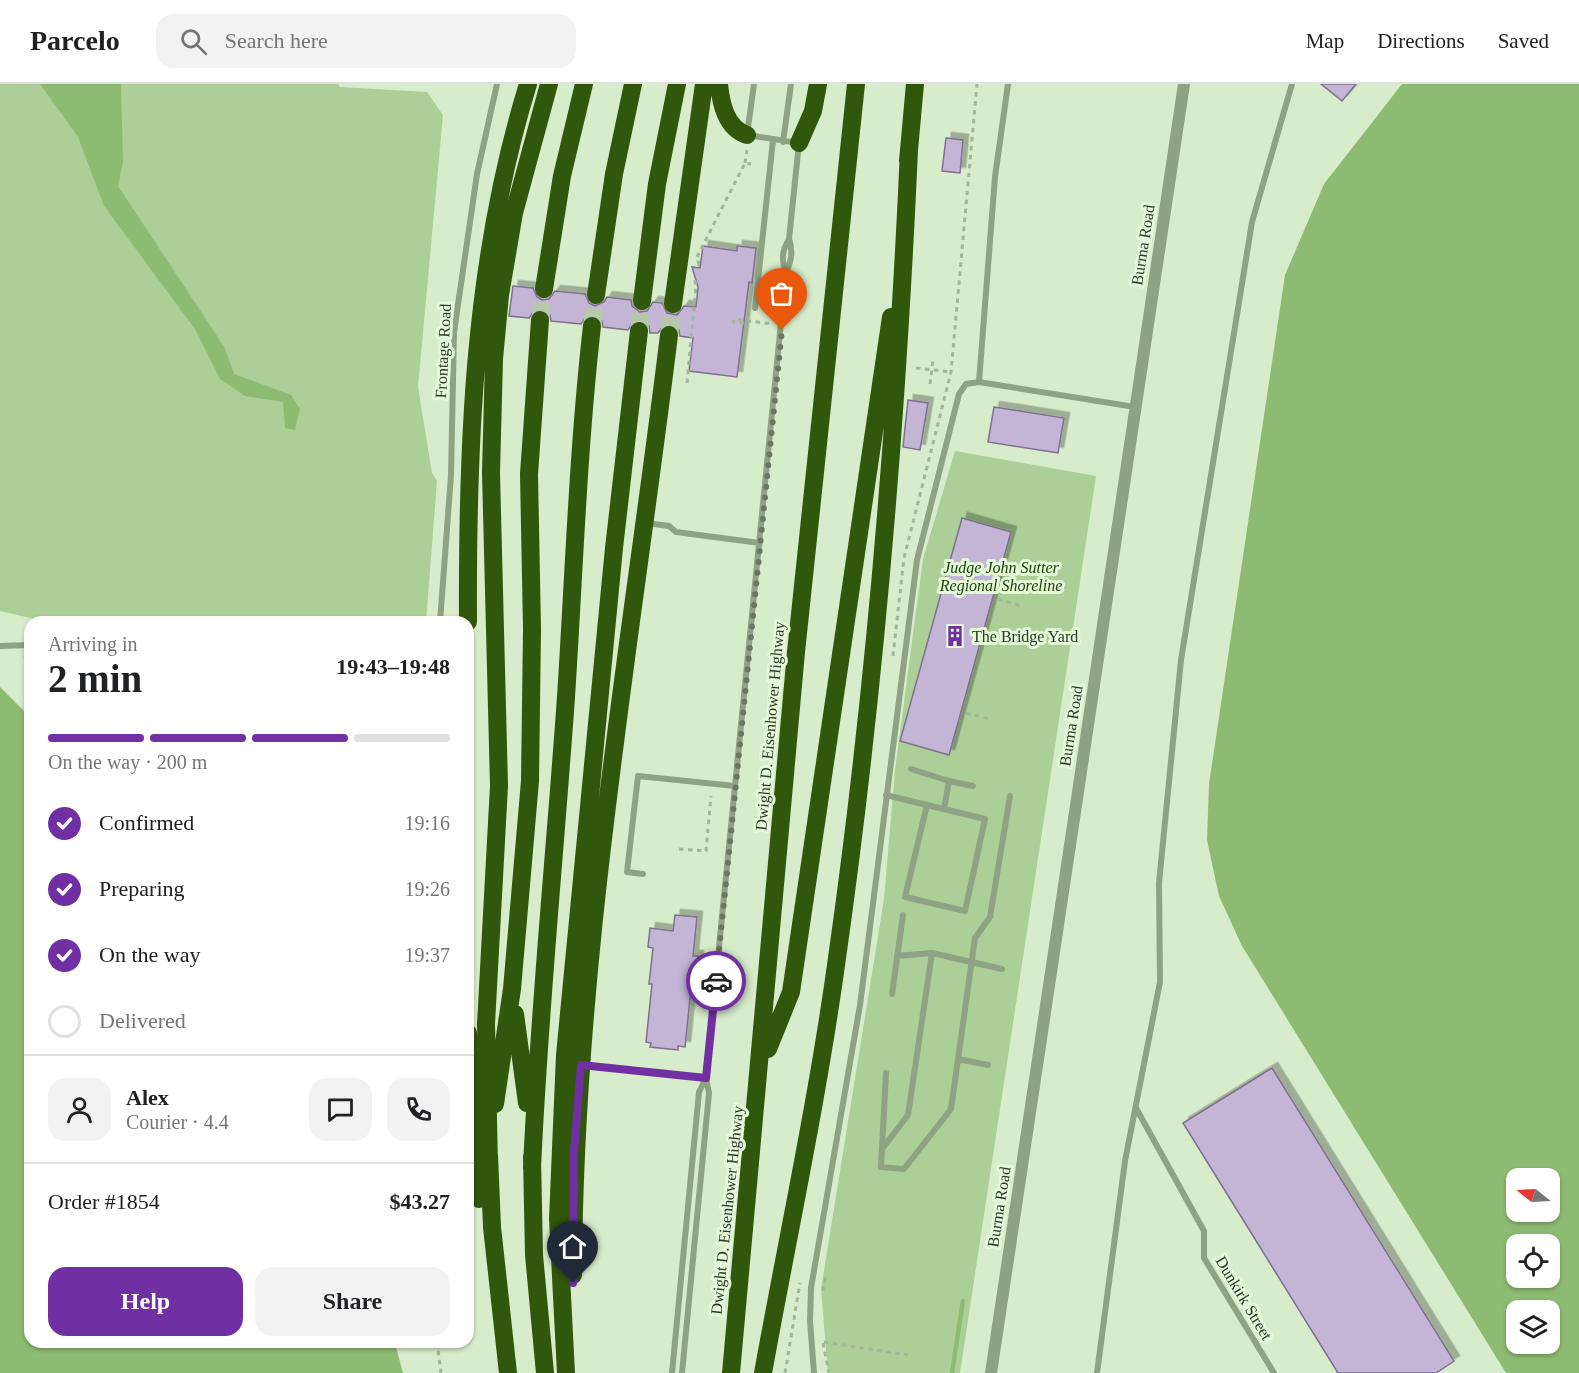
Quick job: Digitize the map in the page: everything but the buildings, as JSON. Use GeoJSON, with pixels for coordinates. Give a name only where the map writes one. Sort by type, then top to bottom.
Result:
{"type":"FeatureCollection","features":[{"type":"Feature","properties":{"kind":"highway"},"geometry":{"type":"LineString","coordinates":[[468,616],[469,460],[477,340],[499,198],[528,84]]}},
{"type":"Feature","properties":{"kind":"highway"},"geometry":{"type":"LineString","coordinates":[[508,1373],[489,1167],[486,1024],[499,786],[491,473],[494,359],[501,287],[514,213],[549,84]]}},
{"type":"Feature","properties":{"kind":"highway"},"geometry":{"type":"LineString","coordinates":[[544,289],[560,185],[584,84]]}},
{"type":"Feature","properties":{"kind":"highway"},"geometry":{"type":"LineString","coordinates":[[596,296],[614,174],[633,84]]}},
{"type":"Feature","properties":{"kind":"highway"},"geometry":{"type":"LineString","coordinates":[[642,301],[657,184],[677,84]]}},
{"type":"Feature","properties":{"kind":"highway"},"geometry":{"type":"LineString","coordinates":[[673,304],[704,84]]}},
{"type":"Feature","properties":{"kind":"highway"},"geometry":{"type":"LineString","coordinates":[[719,84],[728,118],[735,129],[747,135]]}},
{"type":"Feature","properties":{"kind":"highway"},"geometry":{"type":"LineString","coordinates":[[791,142],[813,111],[818,84]]}},
{"type":"Feature","properties":{"kind":"highway","name":"Dwight D. Eisenhower Highway"},"geometry":{"type":"LineString","coordinates":[[731,1373],[761,1067],[798,640],[856,84]]}},
{"type":"Feature","properties":{"kind":"highway"},"geometry":{"type":"LineString","coordinates":[[761,1067],[791,992],[894,294],[915,84]]}},
{"type":"Feature","properties":{"kind":"highway"},"geometry":{"type":"LineString","coordinates":[[763,1373],[812,1116],[837,961],[858,798],[894,425],[909,150]]}},
{"type":"Feature","properties":{"kind":"highway"},"geometry":{"type":"LineString","coordinates":[[489,1167],[492,1125],[514,973],[530,781],[532,629],[529,474],[540,320]]}},
{"type":"Feature","properties":{"kind":"highway"},"geometry":{"type":"LineString","coordinates":[[532,1168],[543,977],[568,656],[578,465],[592,326]]}},
{"type":"Feature","properties":{"kind":"highway"},"geometry":{"type":"LineString","coordinates":[[566,1373],[558,1219],[565,1055],[612,571],[639,331]]}},
{"type":"Feature","properties":{"kind":"highway"},"geometry":{"type":"LineString","coordinates":[[578,1373],[573,1283],[573,1227],[581,1065],[614,738],[669,335]]}},
{"type":"Feature","properties":{"kind":"highway"},"geometry":{"type":"LineString","coordinates":[[514,973],[515,1012],[530,1131],[534,1255],[545,1373]]}},
{"type":"Feature","properties":{"kind":"highway"},"geometry":{"type":"LineString","coordinates":[[474,1132],[477,1181],[498,1373]]}},
{"type":"Feature","properties":{"kind":"street","name":"Burma Road"},"geometry":{"type":"LineString","coordinates":[[991,1373],[1184,84]]}},
{"type":"Feature","properties":{"kind":"lane","name":"Frontage Road"},"geometry":{"type":"LineString","coordinates":[[440,616],[451,475],[454,332],[477,174],[497,84]]}},
{"type":"Feature","properties":{"kind":"lane"},"geometry":{"type":"LineString","coordinates":[[754,84],[747,135],[791,142]]}},
{"type":"Feature","properties":{"kind":"lane"},"geometry":{"type":"LineString","coordinates":[[682,1373],[709,1093],[706,1078],[786,272],[792,249],[789,239],[791,84]]}},
{"type":"Feature","properties":{"kind":"lane"},"geometry":{"type":"LineString","coordinates":[[979,382],[995,177],[1008,84]]}},
{"type":"Feature","properties":{"kind":"lane"},"geometry":{"type":"LineString","coordinates":[[1097,1373],[1125,1161],[1160,982],[1159,883],[1181,660],[1252,222],[1292,84]]}},
{"type":"Feature","properties":{"kind":"lane"},"geometry":{"type":"LineString","coordinates":[[755,308],[773,140]]}},
{"type":"Feature","properties":{"kind":"lane"},"geometry":{"type":"LineString","coordinates":[[814,1373],[810,1321],[811,1288],[861,1005],[917,560],[959,394],[966,384],[979,382],[1136,407]]}},
{"type":"Feature","properties":{"kind":"lane"},"geometry":{"type":"LineString","coordinates":[[644,523],[669,526],[676,532],[760,543]]}},
{"type":"Feature","properties":{"kind":"lane"},"geometry":{"type":"LineString","coordinates":[[0,646],[24,645]]}},
{"type":"Feature","properties":{"kind":"lane"},"geometry":{"type":"LineString","coordinates":[[911,769],[973,786]]}},
{"type":"Feature","properties":{"kind":"lane"},"geometry":{"type":"LineString","coordinates":[[644,874],[627,872],[638,776],[735,786]]}},
{"type":"Feature","properties":{"kind":"lane"},"geometry":{"type":"LineString","coordinates":[[944,809],[949,781]]}},
{"type":"Feature","properties":{"kind":"lane"},"geometry":{"type":"LineString","coordinates":[[886,795],[985,819],[965,911],[905,897],[927,805]]}},
{"type":"Feature","properties":{"kind":"lane"},"geometry":{"type":"LineString","coordinates":[[886,1073],[881,1167],[904,1169],[951,1109],[975,938],[990,917],[1010,796]]}},
{"type":"Feature","properties":{"kind":"lane"},"geometry":{"type":"LineString","coordinates":[[892,994],[903,915]]}},
{"type":"Feature","properties":{"kind":"lane"},"geometry":{"type":"LineString","coordinates":[[882,1150],[908,1115],[932,953]]}},
{"type":"Feature","properties":{"kind":"lane"},"geometry":{"type":"LineString","coordinates":[[897,956],[932,953],[1002,969]]}},
{"type":"Feature","properties":{"kind":"lane"},"geometry":{"type":"LineString","coordinates":[[958,1059],[988,1065]]}},
{"type":"Feature","properties":{"kind":"lane"},"geometry":{"type":"LineString","coordinates":[[581,1065],[706,1078]]}},
{"type":"Feature","properties":{"kind":"lane"},"geometry":{"type":"LineString","coordinates":[[672,1373],[699,1092],[706,1078]]}},
{"type":"Feature","properties":{"kind":"lane","name":"Dunkirk Street"},"geometry":{"type":"LineString","coordinates":[[1136,1108],[1204,1231],[1204,1258],[1274,1373]]}},
{"type":"Feature","properties":{"kind":"path"},"geometry":{"type":"LineString","coordinates":[[695,260],[745,163],[751,164]]}},
{"type":"Feature","properties":{"kind":"path"},"geometry":{"type":"LineString","coordinates":[[687,383],[696,286],[691,267]]}},
{"type":"Feature","properties":{"kind":"path"},"geometry":{"type":"LineString","coordinates":[[744,323],[733,322],[734,319],[772,324]]}},
{"type":"Feature","properties":{"kind":"path"},"geometry":{"type":"LineString","coordinates":[[683,350],[690,351]]}},
{"type":"Feature","properties":{"kind":"path"},"geometry":{"type":"LineString","coordinates":[[930,384],[933,360]]}},
{"type":"Feature","properties":{"kind":"path"},"geometry":{"type":"LineString","coordinates":[[916,368],[951,372]]}},
{"type":"Feature","properties":{"kind":"path"},"geometry":{"type":"LineString","coordinates":[[998,599],[1021,606]]}},
{"type":"Feature","properties":{"kind":"path"},"geometry":{"type":"LineString","coordinates":[[966,713],[990,719]]}},
{"type":"Feature","properties":{"kind":"path"},"geometry":{"type":"LineString","coordinates":[[679,849],[705,851],[711,796]]}},
{"type":"Feature","properties":{"kind":"path"},"geometry":{"type":"LineString","coordinates":[[822,1294],[826,1271]]}},
{"type":"Feature","properties":{"kind":"path"},"geometry":{"type":"LineString","coordinates":[[821,1331],[829,1373]]}},
{"type":"Feature","properties":{"kind":"path"},"geometry":{"type":"LineString","coordinates":[[823,1342],[908,1356]]}},
{"type":"Feature","properties":{"kind":"path"},"geometry":{"type":"LineString","coordinates":[[438,1348],[441,1373]]}},
{"type":"Feature","properties":{"kind":"green space"},"geometry":{"type":"Polygon","coordinates":[[[0,84],[338,84],[340,87],[427,92],[443,115],[418,387],[432,473],[437,481],[426,616],[24,616],[0,611],[0,84]]]}},
{"type":"Feature","properties":{"kind":"green space","name":"Judge John Sutter Regional Shoreline"},"geometry":{"type":"Polygon","coordinates":[[[955,451],[1096,476],[960,1373],[828,1373],[821,1289],[884,899],[895,770],[923,559],[955,451]]]}},
{"type":"Feature","properties":{"kind":"shaded area"},"geometry":{"type":"Polygon","coordinates":[[[40,84],[121,84],[123,162],[118,186],[225,348],[234,374],[291,395],[300,409],[295,430],[285,428],[283,402],[245,396],[220,379],[195,329],[104,206],[78,137],[40,84]]]}},
{"type":"Feature","properties":{"kind":"shaded area"},"geometry":{"type":"Polygon","coordinates":[[[1402,84],[1579,84],[1579,1373],[1506,1373],[1242,946],[1219,896],[1207,840],[1209,784],[1285,275],[1324,184],[1402,84]]]}},
{"type":"Feature","properties":{"kind":"shaded area"},"geometry":{"type":"Polygon","coordinates":[[[0,687],[24,711],[24,1348],[396,1348],[403,1373],[0,1373],[0,687]]]}},
{"type":"Feature","properties":{"kind":"waterway"},"geometry":{"type":"LineString","coordinates":[[952,1373],[963,1301]]}},
{"type":"Feature","properties":{"kind":"tunnel"},"geometry":{"type":"LineString","coordinates":[[540,320],[544,289]]}},
{"type":"Feature","properties":{"kind":"tunnel"},"geometry":{"type":"LineString","coordinates":[[592,326],[596,295]]}},
{"type":"Feature","properties":{"kind":"tunnel"},"geometry":{"type":"LineString","coordinates":[[639,331],[642,301]]}},
{"type":"Feature","properties":{"kind":"tunnel"},"geometry":{"type":"LineString","coordinates":[[669,335],[673,304]]}},
{"type":"Feature","properties":{"kind":"way so far"},"geometry":{"type":"LineString","coordinates":[[716,981],[749,635],[782,330]]}},
{"type":"Feature","properties":{"kind":"place","name":"The Bridge Yard"},"geometry":{"type":"Point","coordinates":[955,636]}},
{"type":"Feature","properties":{"kind":"route"},"geometry":{"type":"LineString","coordinates":[[573,1283],[574,1152],[581,1065],[706,1078],[716,981]]}}]}
